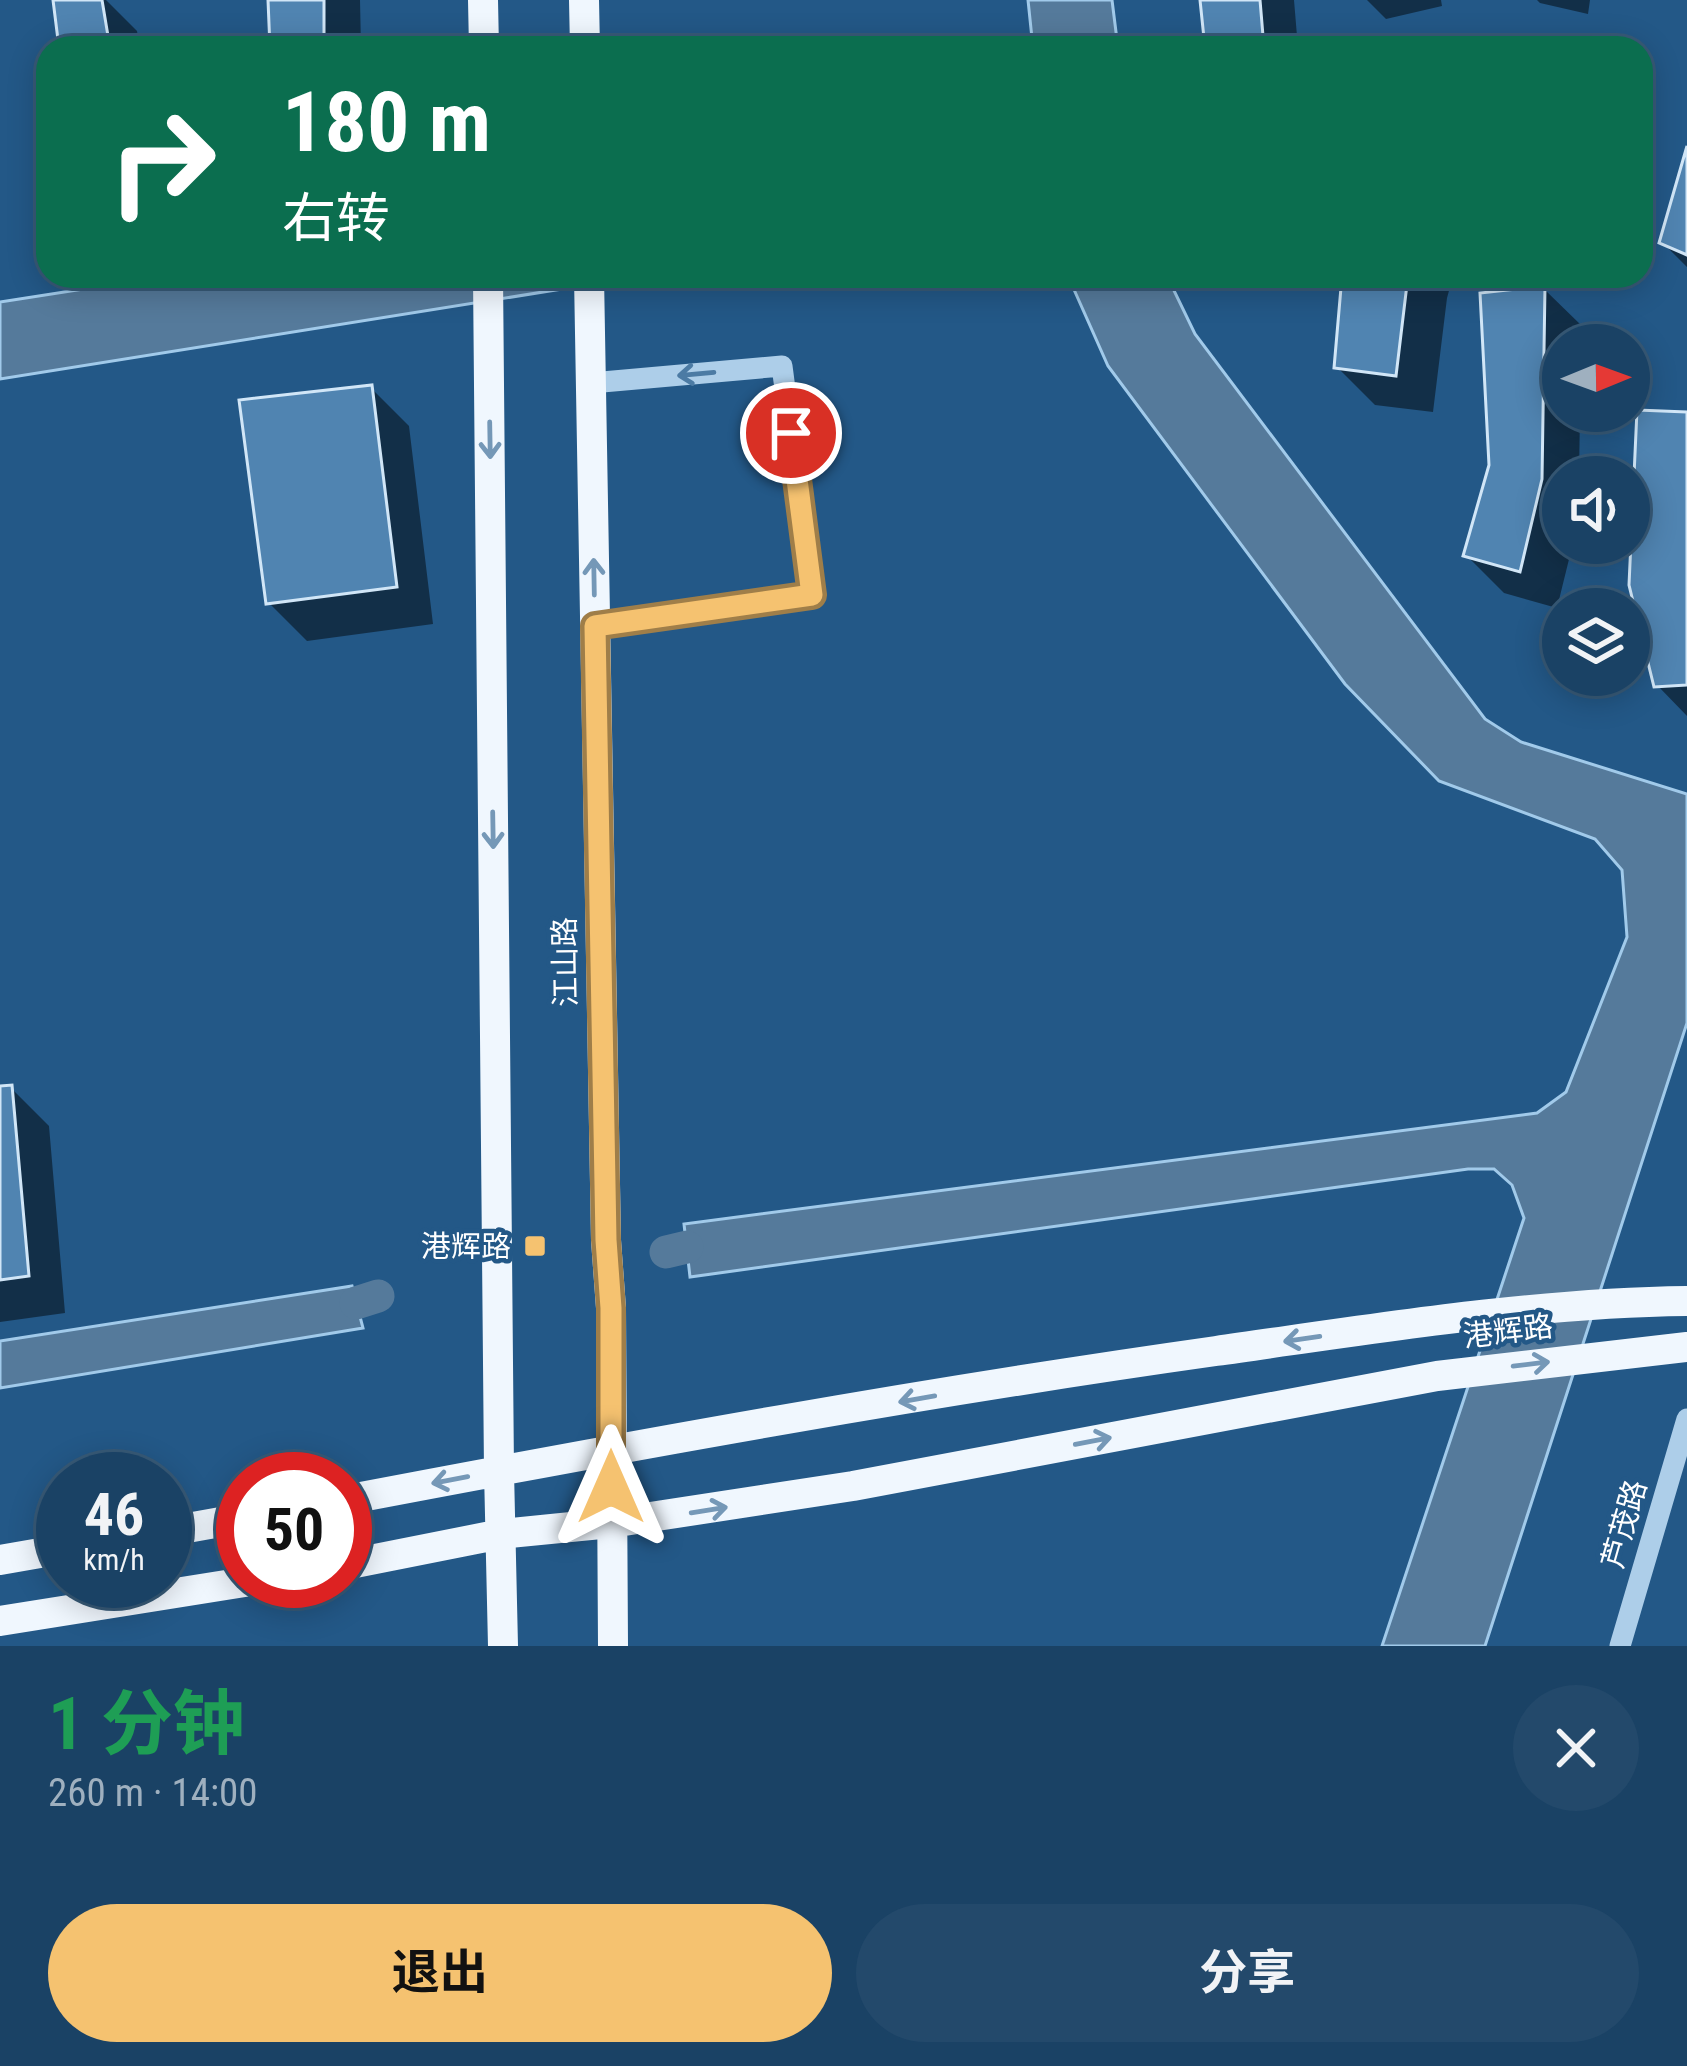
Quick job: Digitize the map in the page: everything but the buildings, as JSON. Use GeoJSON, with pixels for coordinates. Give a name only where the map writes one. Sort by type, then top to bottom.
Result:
{"type":"FeatureCollection","features":[{"type":"Feature","properties":{"kind":"main road"},"geometry":{"type":"LineString","coordinates":[[483,0],[484,36]]}},
{"type":"Feature","properties":{"kind":"main road"},"geometry":{"type":"LineString","coordinates":[[584,0],[585,36]]}},
{"type":"Feature","properties":{"kind":"main road"},"geometry":{"type":"LineString","coordinates":[[488,288],[503,1646]]}},
{"type":"Feature","properties":{"kind":"main road","name":"江山路"},"geometry":{"type":"LineString","coordinates":[[589,290],[611,1308],[613,1646]]}},
{"type":"Feature","properties":{"kind":"main road","name":"港辉路"},"geometry":{"type":"LineString","coordinates":[[372,1495],[1101,1367],[1418,1322],[1687,1301]]}},
{"type":"Feature","properties":{"kind":"main road","name":"港辉路"},"geometry":{"type":"LineString","coordinates":[[372,1560],[500,1534],[611,1523],[853,1486],[1437,1376],[1687,1347]]}},
{"type":"Feature","properties":{"kind":"main road"},"geometry":{"type":"LineString","coordinates":[[0,1560],[36,1554]]}},
{"type":"Feature","properties":{"kind":"main road"},"geometry":{"type":"LineString","coordinates":[[0,1621],[216,1587]]}},
{"type":"Feature","properties":{"kind":"street"},"geometry":{"type":"LineString","coordinates":[[591,383],[782,366],[812,595],[595,626]]}},
{"type":"Feature","properties":{"kind":"street","name":"芦茂路"},"geometry":{"type":"LineString","coordinates":[[1620,1646],[1687,1419]]}},
{"type":"Feature","properties":{"kind":"water"},"geometry":{"type":"Polygon","coordinates":[[[1028,0],[1112,0],[1116,36],[1032,36],[1028,0]]]}},
{"type":"Feature","properties":{"kind":"water"},"geometry":{"type":"Polygon","coordinates":[[[90,288],[568,288],[0,379],[0,302],[90,288]]]}},
{"type":"Feature","properties":{"kind":"water"},"geometry":{"type":"Polygon","coordinates":[[[1073,288],[1173,288],[1195,334],[1485,719],[1521,742],[1687,794],[1687,1023],[1485,1646],[1382,1646],[1524,1218],[1512,1185],[1494,1169],[690,1277],[684,1224],[1537,1113],[1566,1092],[1627,937],[1622,870],[1595,839],[1439,781],[1345,684],[1108,366],[1073,288]]]}},
{"type":"Feature","properties":{"kind":"water"},"geometry":{"type":"Polygon","coordinates":[[[352,1286],[363,1328],[0,1388],[0,1341],[352,1286]]]}},
{"type":"Feature","properties":{"kind":"waterway"},"geometry":{"type":"LineString","coordinates":[[666,1252],[687,1247]]}},
{"type":"Feature","properties":{"kind":"waterway"},"geometry":{"type":"LineString","coordinates":[[356,1303],[378,1296]]}},
{"type":"Feature","properties":{"kind":"place","name":"港辉路"},"geometry":{"type":"Point","coordinates":[535,1246]}},
{"type":"Feature","properties":{"kind":"route"},"geometry":{"type":"LineString","coordinates":[[611,1487],[595,626],[812,595],[791,433]]}}]}
